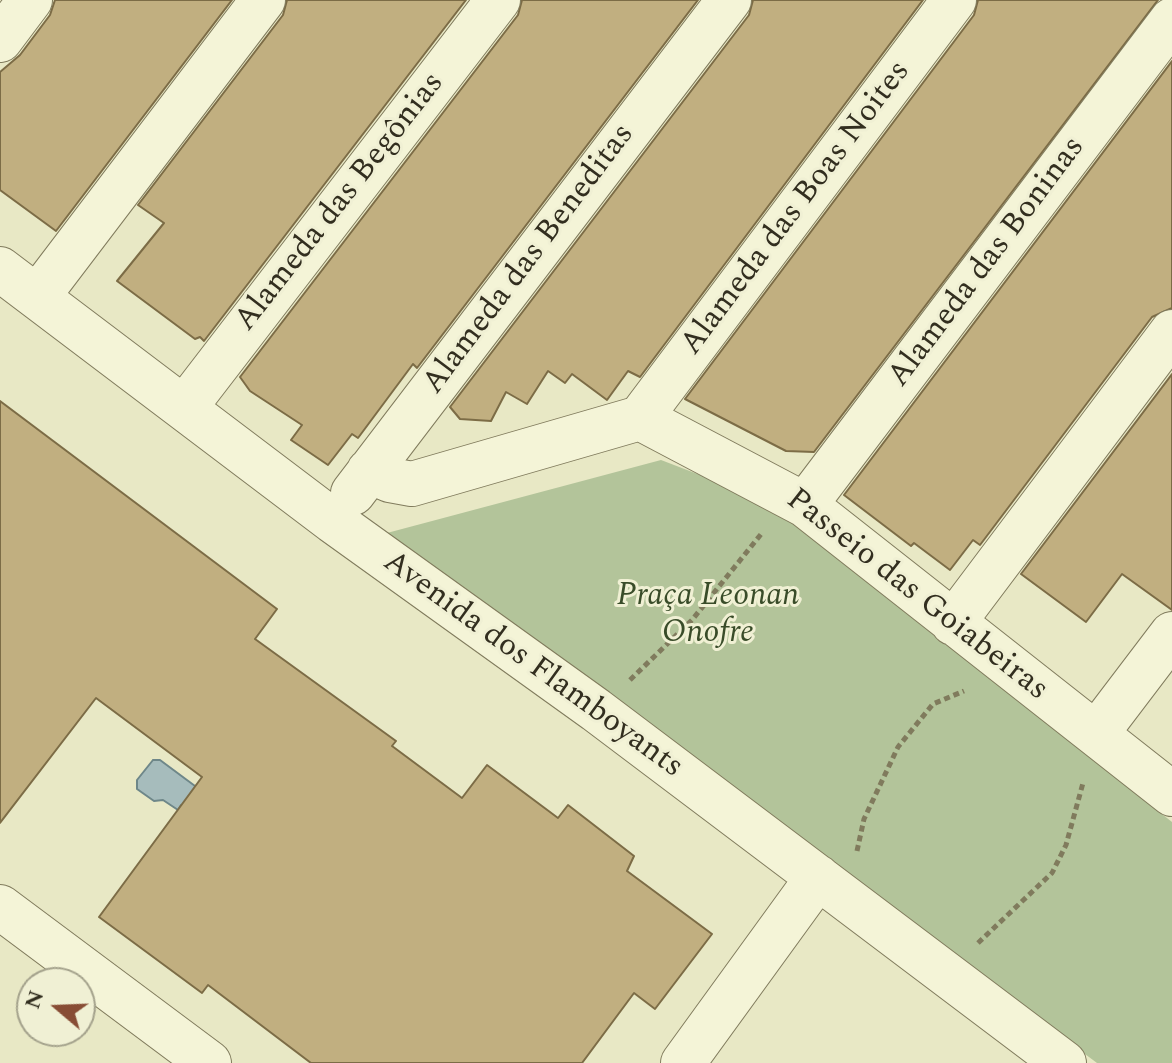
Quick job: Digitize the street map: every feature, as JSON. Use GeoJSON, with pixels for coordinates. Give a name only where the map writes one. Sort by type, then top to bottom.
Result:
{"type":"FeatureCollection","features":[{"type":"Feature","properties":{"kind":"street"},"geometry":{"type":"LineString","coordinates":[[0,40],[30,0]]}},
{"type":"Feature","properties":{"kind":"street"},"geometry":{"type":"LineString","coordinates":[[38,296],[263,0]]}},
{"type":"Feature","properties":{"kind":"street","name":"Alameda das Begônias"},"geometry":{"type":"LineString","coordinates":[[185,407],[498,0]]}},
{"type":"Feature","properties":{"kind":"street","name":"Alameda das Beneditas"},"geometry":{"type":"LineString","coordinates":[[333,521],[729,0]]}},
{"type":"Feature","properties":{"kind":"street","name":"Alameda das Boas Noites"},"geometry":{"type":"LineString","coordinates":[[640,418],[954,0]]}},
{"type":"Feature","properties":{"kind":"street","name":"Alameda das Boninas"},"geometry":{"type":"LineString","coordinates":[[798,501],[1172,20]]}},
{"type":"Feature","properties":{"kind":"street","name":"Avenida dos Flamboyants"},"geometry":{"type":"LineString","coordinates":[[0,269],[333,521],[596,710],[1064,1063]]}},
{"type":"Feature","properties":{"kind":"street"},"geometry":{"type":"LineString","coordinates":[[953,623],[1172,332]]}},
{"type":"Feature","properties":{"kind":"street"},"geometry":{"type":"LineString","coordinates":[[369,471],[390,480],[412,484],[640,418]]}},
{"type":"Feature","properties":{"kind":"street","name":"Passeio das Goiabeiras"},"geometry":{"type":"LineString","coordinates":[[640,418],[798,501],[1172,794]]}},
{"type":"Feature","properties":{"kind":"street"},"geometry":{"type":"LineString","coordinates":[[1096,734],[1172,634]]}},
{"type":"Feature","properties":{"kind":"street"},"geometry":{"type":"LineString","coordinates":[[683,1063],[833,888]]}},
{"type":"Feature","properties":{"kind":"street"},"geometry":{"type":"LineString","coordinates":[[0,907],[209,1063]]}},
{"type":"Feature","properties":{"kind":"path"},"geometry":{"type":"LineString","coordinates":[[596,710],[692,620],[798,501]]}},
{"type":"Feature","properties":{"kind":"path"},"geometry":{"type":"LineString","coordinates":[[833,888],[898,747],[933,704],[1020,676]]}},
{"type":"Feature","properties":{"kind":"path"},"geometry":{"type":"LineString","coordinates":[[945,973],[1052,873],[1066,845],[1096,734]]}},
{"type":"Feature","properties":{"kind":"green space","name":"Praça Leonan Onofre"},"geometry":{"type":"Polygon","coordinates":[[[661,460],[760,498],[1172,822],[1172,1063],[1097,1063],[387,533],[661,460]]]}},
{"type":"Feature","properties":{"kind":"shaded area"},"geometry":{"type":"Polygon","coordinates":[[[153,760],[160,760],[195,786],[198,794],[187,809],[181,805],[178,810],[163,800],[154,801],[137,789],[137,780],[153,760]]]}},
{"type":"Feature","properties":{"kind":"building"},"geometry":{"type":"Polygon","coordinates":[[[55,0],[232,0],[56,231],[0,190],[0,72],[20,55],[50,15],[55,0]]]}},
{"type":"Feature","properties":{"kind":"building"},"geometry":{"type":"Polygon","coordinates":[[[287,0],[466,0],[204,341],[200,337],[195,339],[117,281],[164,223],[138,205],[283,15],[287,0]]]}},
{"type":"Feature","properties":{"kind":"building"},"geometry":{"type":"Polygon","coordinates":[[[522,0],[698,0],[417,368],[413,364],[358,438],[352,434],[328,465],[291,440],[302,425],[250,391],[240,377],[518,15],[522,0]]]}},
{"type":"Feature","properties":{"kind":"building"},"geometry":{"type":"Polygon","coordinates":[[[753,0],[923,0],[640,377],[628,371],[607,400],[572,374],[565,383],[548,371],[527,404],[506,392],[491,421],[460,419],[450,407],[749,15],[753,0]]]}},
{"type":"Feature","properties":{"kind":"building"},"geometry":{"type":"Polygon","coordinates":[[[978,0],[1158,0],[814,452],[786,451],[685,399],[974,15],[978,0]]]}},
{"type":"Feature","properties":{"kind":"building"},"geometry":{"type":"Polygon","coordinates":[[[1172,61],[1172,308],[1152,317],[980,545],[973,540],[950,570],[914,543],[911,546],[844,495],[1172,61]]]}},
{"type":"Feature","properties":{"kind":"building"},"geometry":{"type":"Polygon","coordinates":[[[1172,374],[1172,610],[1122,574],[1086,622],[1021,574],[1172,374]]]}},
{"type":"Feature","properties":{"kind":"building"},"geometry":{"type":"Polygon","coordinates":[[[0,401],[277,609],[255,639],[396,741],[392,746],[462,798],[487,765],[558,818],[568,805],[634,856],[627,871],[712,934],[655,1009],[634,993],[582,1063],[311,1063],[208,985],[202,993],[99,917],[202,777],[96,698],[0,823],[0,401]]]}}]}
